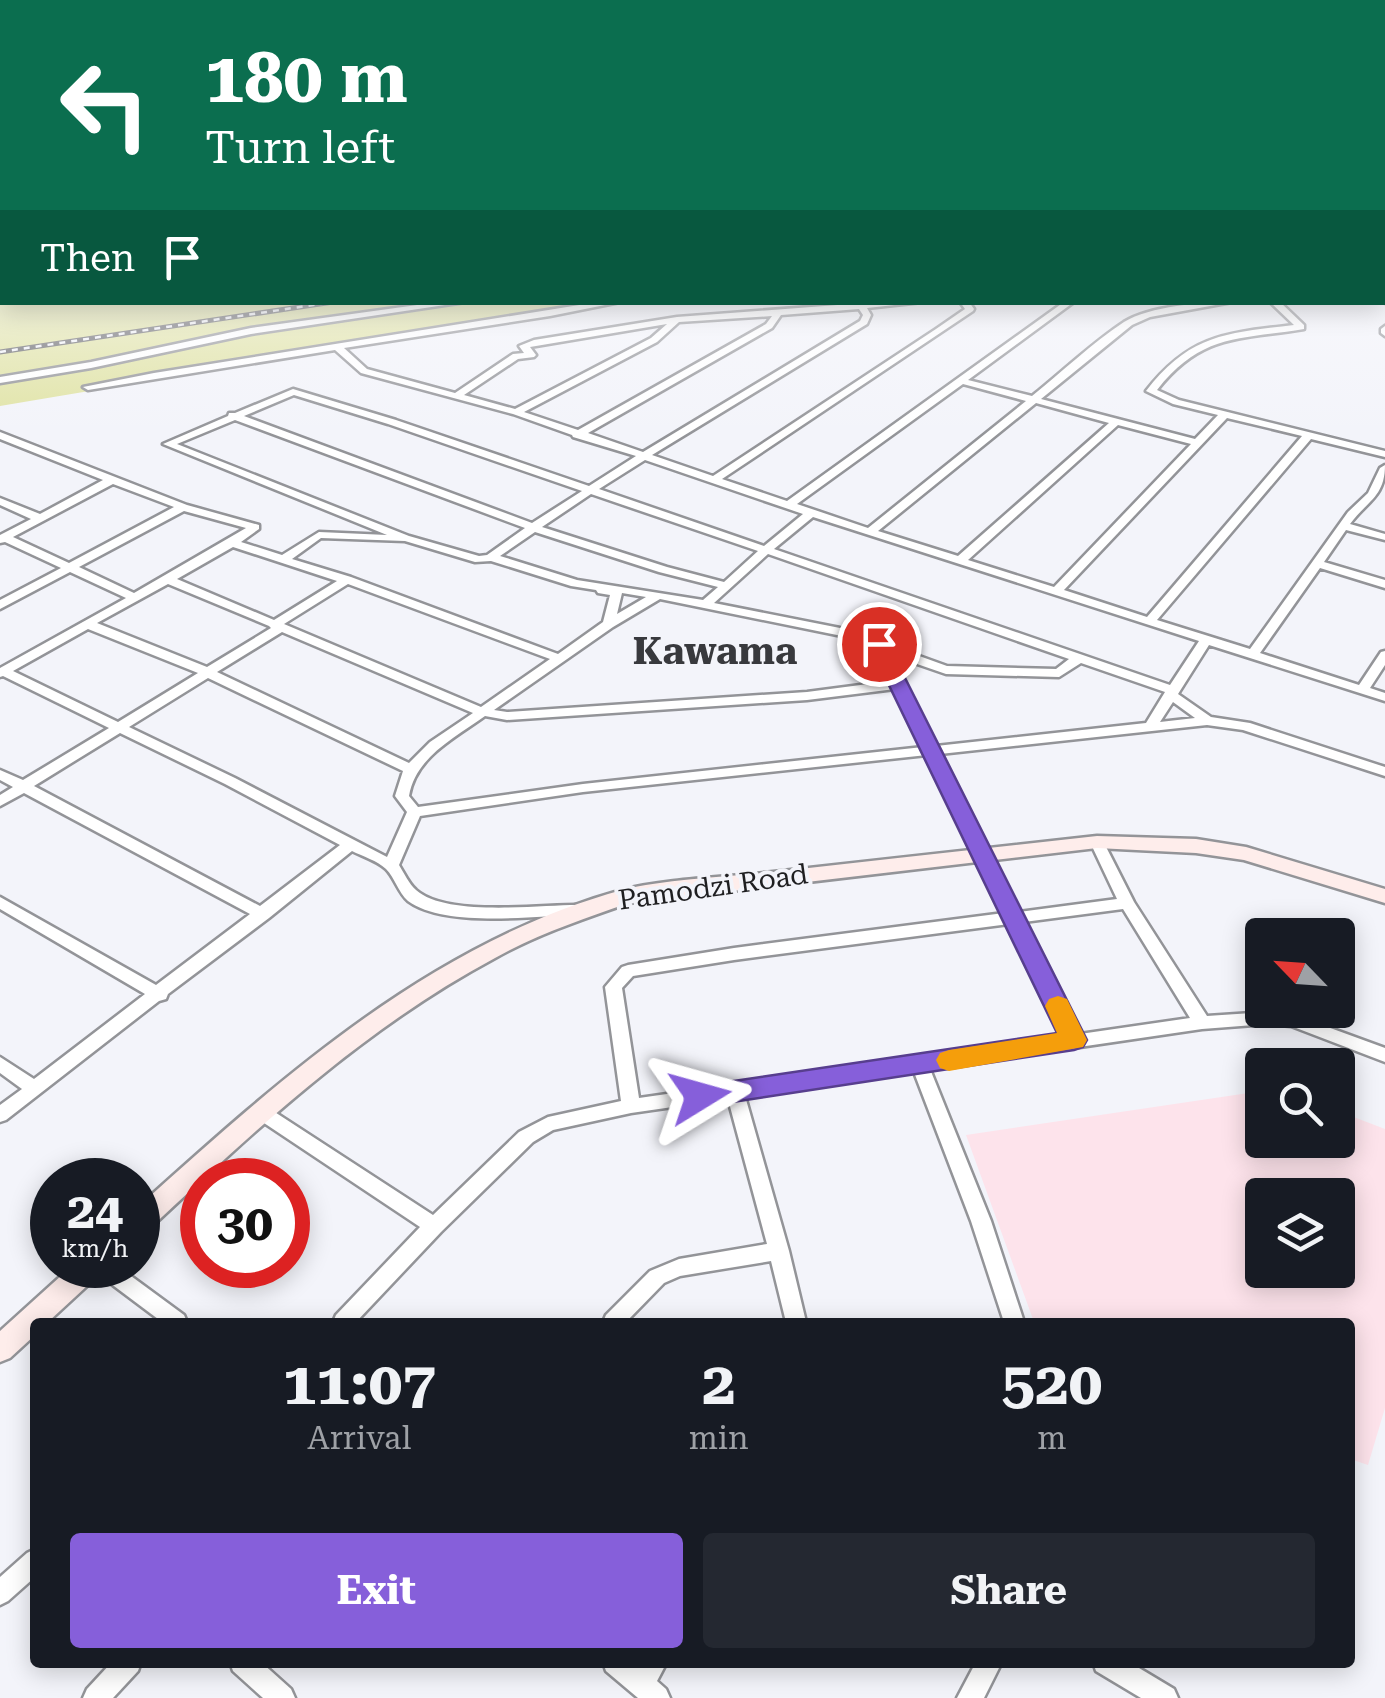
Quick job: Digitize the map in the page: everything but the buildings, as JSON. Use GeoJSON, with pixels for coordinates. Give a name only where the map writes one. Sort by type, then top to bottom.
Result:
{"type":"FeatureCollection","features":[{"type":"Feature","properties":{"kind":"street"},"geometry":{"type":"LineString","coordinates":[[0,380],[91,366],[251,331],[439,305]]}},
{"type":"Feature","properties":{"kind":"street"},"geometry":{"type":"LineString","coordinates":[[88,387],[179,368],[338,348],[598,305]]}},
{"type":"Feature","properties":{"kind":"street"},"geometry":{"type":"LineString","coordinates":[[458,395],[516,356],[532,355],[525,346],[677,320],[884,305]]}},
{"type":"Feature","properties":{"kind":"street"},"geometry":{"type":"LineString","coordinates":[[714,480],[939,331],[970,309],[967,305]]}},
{"type":"Feature","properties":{"kind":"street"},"geometry":{"type":"LineString","coordinates":[[788,505],[1066,305]]}},
{"type":"Feature","properties":{"kind":"street"},"geometry":{"type":"LineString","coordinates":[[870,532],[1129,323],[1148,314],[1208,305]]}},
{"type":"Feature","properties":{"kind":"street"},"geometry":{"type":"LineString","coordinates":[[1277,305],[1301,326],[1208,340],[1189,352],[1151,391],[1176,402],[1385,454]]}},
{"type":"Feature","properties":{"kind":"street"},"geometry":{"type":"LineString","coordinates":[[491,557],[782,369],[864,322],[867,314],[862,307]]}},
{"type":"Feature","properties":{"kind":"street"},"geometry":{"type":"LineString","coordinates":[[578,435],[769,326],[778,313]]}},
{"type":"Feature","properties":{"kind":"street"},"geometry":{"type":"LineString","coordinates":[[516,412],[654,340],[677,320]]}},
{"type":"Feature","properties":{"kind":"street"},"geometry":{"type":"LineString","coordinates":[[338,348],[364,371],[516,412],[811,513],[1385,697]]}},
{"type":"Feature","properties":{"kind":"street"},"geometry":{"type":"LineString","coordinates":[[962,381],[1198,443]]}},
{"type":"Feature","properties":{"kind":"street"},"geometry":{"type":"LineString","coordinates":[[609,624],[616,593],[491,557],[467,558],[405,538],[168,445],[293,392],[392,422],[1080,657],[1171,692],[1207,722]]}},
{"type":"Feature","properties":{"kind":"street"},"geometry":{"type":"LineString","coordinates":[[1057,590],[1226,413]]}},
{"type":"Feature","properties":{"kind":"street"},"geometry":{"type":"LineString","coordinates":[[232,415],[658,569],[726,586]]}},
{"type":"Feature","properties":{"kind":"street"},"geometry":{"type":"LineString","coordinates":[[960,561],[1115,422]]}},
{"type":"Feature","properties":{"kind":"street"},"geometry":{"type":"LineString","coordinates":[[1150,621],[1310,434]]}},
{"type":"Feature","properties":{"kind":"street"},"geometry":{"type":"LineString","coordinates":[[0,435],[183,506],[256,527],[2,672]]}},
{"type":"Feature","properties":{"kind":"street"},"geometry":{"type":"LineString","coordinates":[[1252,655],[1344,526],[1373,494],[1385,468]]}},
{"type":"Feature","properties":{"kind":"street"},"geometry":{"type":"LineString","coordinates":[[2,539],[112,480]]}},
{"type":"Feature","properties":{"kind":"street"},"geometry":{"type":"LineString","coordinates":[[0,502],[41,519]]}},
{"type":"Feature","properties":{"kind":"street"},"geometry":{"type":"LineString","coordinates":[[0,606],[183,506]]}},
{"type":"Feature","properties":{"kind":"street"},"geometry":{"type":"LineString","coordinates":[[705,604],[811,513]]}},
{"type":"Feature","properties":{"kind":"street"},"geometry":{"type":"LineString","coordinates":[[1344,526],[1385,537]]}},
{"type":"Feature","properties":{"kind":"street"},"geometry":{"type":"LineString","coordinates":[[284,559],[319,535],[405,538]]}},
{"type":"Feature","properties":{"kind":"street"},"geometry":{"type":"LineString","coordinates":[[2,539],[134,598]]}},
{"type":"Feature","properties":{"kind":"street"},"geometry":{"type":"LineString","coordinates":[[232,543],[348,580],[561,660]]}},
{"type":"Feature","properties":{"kind":"street"},"geometry":{"type":"LineString","coordinates":[[1319,564],[1385,584]]}},
{"type":"Feature","properties":{"kind":"street"},"geometry":{"type":"LineString","coordinates":[[167,579],[484,712],[529,716],[807,696],[900,684]]}},
{"type":"Feature","properties":{"kind":"street"},"geometry":{"type":"LineString","coordinates":[[0,801],[348,580]]}},
{"type":"Feature","properties":{"kind":"street"},"geometry":{"type":"LineString","coordinates":[[575,583],[658,595],[840,632],[946,670],[1059,673],[1080,657]]}},
{"type":"Feature","properties":{"kind":"street"},"geometry":{"type":"LineString","coordinates":[[414,812],[402,796],[410,769],[435,745],[609,624],[658,595]]}},
{"type":"Feature","properties":{"kind":"street"},"geometry":{"type":"LineString","coordinates":[[88,624],[207,672],[410,769]]}},
{"type":"Feature","properties":{"kind":"street"},"geometry":{"type":"LineString","coordinates":[[1151,726],[1205,641]]}},
{"type":"Feature","properties":{"kind":"street"},"geometry":{"type":"LineString","coordinates":[[879,644],[1074,1040]]}},
{"type":"Feature","properties":{"kind":"street"},"geometry":{"type":"LineString","coordinates":[[889,661],[909,655]]}},
{"type":"Feature","properties":{"kind":"street"},"geometry":{"type":"LineString","coordinates":[[1362,689],[1385,655]]}},
{"type":"Feature","properties":{"kind":"street"},"geometry":{"type":"LineString","coordinates":[[2,672],[230,781],[391,865],[412,896],[430,907],[463,911],[577,910]]}},
{"type":"Feature","properties":{"kind":"street"},"geometry":{"type":"LineString","coordinates":[[414,812],[568,790],[1207,722],[1245,726],[1385,772]]}},
{"type":"Feature","properties":{"kind":"street"},"geometry":{"type":"LineString","coordinates":[[0,774],[263,914]]}},
{"type":"Feature","properties":{"kind":"street"},"geometry":{"type":"LineString","coordinates":[[391,865],[414,812]]}},
{"type":"Feature","properties":{"kind":"street"},"geometry":{"type":"LineString","coordinates":[[1097,842],[1127,902],[1202,1023]]}},
{"type":"Feature","properties":{"kind":"street","name":"Pamodzi Road"},"geometry":{"type":"LineString","coordinates":[[160,1203],[322,1060],[456,966],[577,910],[627,896],[1097,842],[1196,846],[1246,854],[1384,894]]}},
{"type":"Feature","properties":{"kind":"street"},"geometry":{"type":"LineString","coordinates":[[0,1115],[160,995],[349,844]]}},
{"type":"Feature","properties":{"kind":"street"},"geometry":{"type":"LineString","coordinates":[[0,902],[160,995]]}},
{"type":"Feature","properties":{"kind":"street"},"geometry":{"type":"LineString","coordinates":[[631,1106],[613,986],[628,971],[1127,902]]}},
{"type":"Feature","properties":{"kind":"street"},"geometry":{"type":"LineString","coordinates":[[346,1318],[434,1226],[538,1129],[631,1106],[1202,1023],[1292,1020],[1385,1056]]}},
{"type":"Feature","properties":{"kind":"street"},"geometry":{"type":"LineString","coordinates":[[0,1064],[34,1088]]}},
{"type":"Feature","properties":{"kind":"street"},"geometry":{"type":"LineString","coordinates":[[920,1065],[981,1222],[1013,1318]]}},
{"type":"Feature","properties":{"kind":"street"},"geometry":{"type":"LineString","coordinates":[[735,1092],[795,1318]]}},
{"type":"Feature","properties":{"kind":"street"},"geometry":{"type":"LineString","coordinates":[[261,1112],[434,1226]]}},
{"type":"Feature","properties":{"kind":"street"},"geometry":{"type":"LineString","coordinates":[[617,1318],[658,1277],[679,1268],[779,1252]]}},
{"type":"Feature","properties":{"kind":"street"},"geometry":{"type":"LineString","coordinates":[[34,1318],[67,1288]]}},
{"type":"Feature","properties":{"kind":"street"},"geometry":{"type":"LineString","coordinates":[[132,1288],[173,1318]]}},
{"type":"Feature","properties":{"kind":"street"},"geometry":{"type":"LineString","coordinates":[[0,1349],[30,1322]]}},
{"type":"Feature","properties":{"kind":"street"},"geometry":{"type":"LineString","coordinates":[[0,1593],[30,1566]]}},
{"type":"Feature","properties":{"kind":"street"},"geometry":{"type":"LineString","coordinates":[[96,1698],[124,1668]]}},
{"type":"Feature","properties":{"kind":"street"},"geometry":{"type":"LineString","coordinates":[[249,1668],[282,1698]]}},
{"type":"Feature","properties":{"kind":"street"},"geometry":{"type":"LineString","coordinates":[[626,1668],[651,1681]]}},
{"type":"Feature","properties":{"kind":"street"},"geometry":{"type":"LineString","coordinates":[[970,1698],[987,1668]]}},
{"type":"Feature","properties":{"kind":"street"},"geometry":{"type":"LineString","coordinates":[[1114,1668],[1165,1698]]}},
{"type":"Feature","properties":{"kind":"shaded area"},"geometry":{"type":"Polygon","coordinates":[[[1245,1094],[1245,1158],[1355,1158],[1355,1118],[1385,1129],[1385,1408],[1368,1465],[1355,1461],[1355,1318],[1033,1318],[966,1135],[1245,1094]]]}},
{"type":"Feature","properties":{"kind":"green space"},"geometry":{"type":"Polygon","coordinates":[[[0,305],[601,305],[0,406],[0,305]]]}},
{"type":"Feature","properties":{"kind":"railway"},"geometry":{"type":"LineString","coordinates":[[0,352],[313,305]]}},
{"type":"Feature","properties":{"kind":"slow traffic"},"geometry":{"type":"LineString","coordinates":[[949,1060],[1074,1040],[1058,1006]]}},
{"type":"Feature","properties":{"kind":"district","name":"Kawama"},"geometry":{"type":"Point","coordinates":[715,651]}},
{"type":"Feature","properties":{"kind":"route"},"geometry":{"type":"LineString","coordinates":[[700,1096],[1074,1040],[1015,916],[958,812],[879,644]]}}]}
